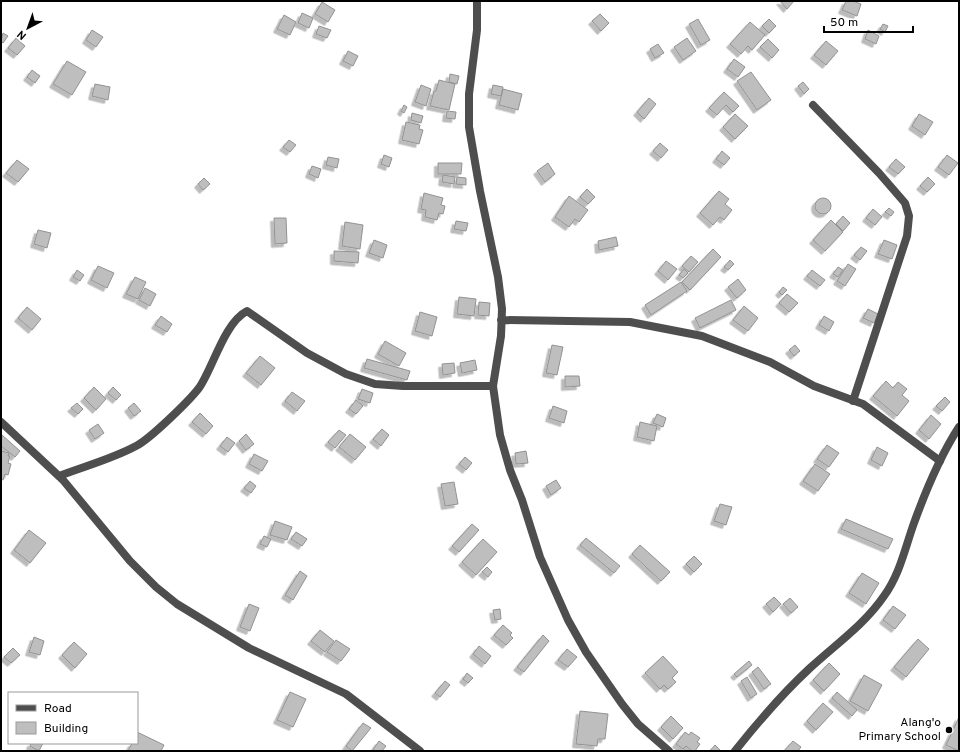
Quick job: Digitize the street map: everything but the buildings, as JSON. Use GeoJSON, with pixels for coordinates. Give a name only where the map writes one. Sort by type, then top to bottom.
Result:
{"type":"FeatureCollection","features":[{"type":"Feature","properties":{"kind":"street"},"geometry":{"type":"LineString","coordinates":[[477,1],[477,30],[469,94],[469,127],[480,191],[498,277],[502,309],[493,386],[500,435],[510,470],[522,500],[540,557],[565,614],[586,652],[622,704],[638,724],[669,751]]}},
{"type":"Feature","properties":{"kind":"street"},"geometry":{"type":"LineString","coordinates":[[813,104],[884,179],[905,204],[909,216],[906,236],[853,401]]}},
{"type":"Feature","properties":{"kind":"street"},"geometry":{"type":"LineString","coordinates":[[59,476],[138,445],[160,426],[188,401],[200,386],[222,342],[236,320],[247,311],[306,353],[346,374],[375,384],[403,386],[493,386]]}},
{"type":"Feature","properties":{"kind":"street"},"geometry":{"type":"LineString","coordinates":[[501,320],[630,322],[702,336],[770,362],[814,386],[863,404],[940,461]]}},
{"type":"Feature","properties":{"kind":"street"},"geometry":{"type":"LineString","coordinates":[[1,422],[59,476],[130,561],[156,587],[177,604],[249,648],[346,694],[420,751]]}},
{"type":"Feature","properties":{"kind":"street"},"geometry":{"type":"LineString","coordinates":[[735,751],[778,700],[809,669],[861,622],[884,596],[902,561],[914,522],[940,461],[959,427]]}},
{"type":"Feature","properties":{"kind":"place","name":"Alang'o Primary School"},"geometry":{"type":"Point","coordinates":[949,730]}}]}
